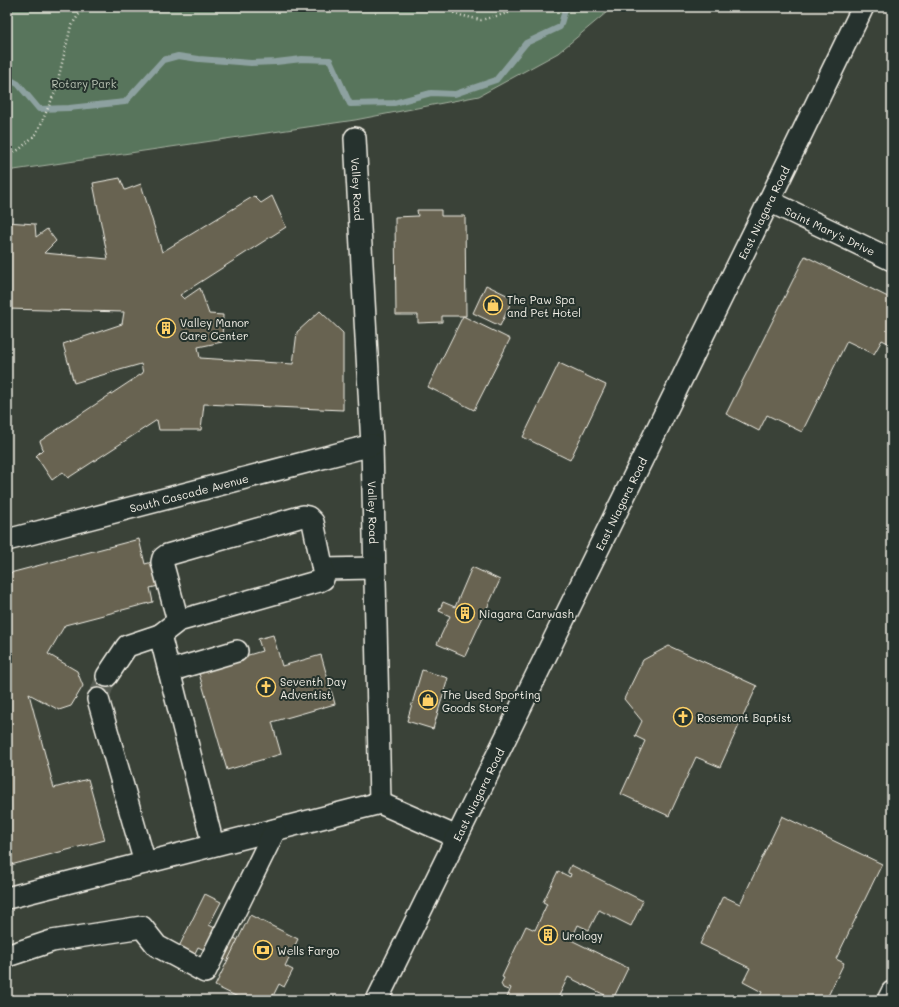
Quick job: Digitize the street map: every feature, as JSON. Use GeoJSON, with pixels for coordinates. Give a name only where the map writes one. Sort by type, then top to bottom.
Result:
{"type":"FeatureCollection","features":[{"type":"Feature","properties":{"kind":"street","name":"East Niagara Road"},"geometry":{"type":"LineString","coordinates":[[377,1000],[769,202],[863,7]]}},
{"type":"Feature","properties":{"kind":"street","name":"Valley Road"},"geometry":{"type":"LineString","coordinates":[[355,138],[372,445],[380,803]]}},
{"type":"Feature","properties":{"kind":"street","name":"Saint Mary's Drive"},"geometry":{"type":"LineString","coordinates":[[769,202],[892,260]]}},
{"type":"Feature","properties":{"kind":"street","name":"South Cascade Avenue"},"geometry":{"type":"LineString","coordinates":[[7,540],[372,445]]}},
{"type":"Feature","properties":{"kind":"street"},"geometry":{"type":"LineString","coordinates":[[107,676],[127,646],[160,635],[178,621],[323,579],[324,575],[313,522],[308,517],[302,516],[167,555],[163,558],[162,562],[178,621]]}},
{"type":"Feature","properties":{"kind":"street"},"geometry":{"type":"LineString","coordinates":[[322,569],[374,568]]}},
{"type":"Feature","properties":{"kind":"street"},"geometry":{"type":"LineString","coordinates":[[160,635],[213,845]]}},
{"type":"Feature","properties":{"kind":"street"},"geometry":{"type":"LineString","coordinates":[[169,671],[237,651]]}},
{"type":"Feature","properties":{"kind":"street"},"geometry":{"type":"LineString","coordinates":[[98,698],[146,863]]}},
{"type":"Feature","properties":{"kind":"street"},"geometry":{"type":"LineString","coordinates":[[7,898],[380,803],[457,837]]}},
{"type":"Feature","properties":{"kind":"street"},"geometry":{"type":"LineString","coordinates":[[7,956],[52,941],[142,927],[157,946],[205,972],[275,830]]}},
{"type":"Feature","properties":{"kind":"street"},"geometry":{"type":"LineString","coordinates":[[888,1000],[892,992]]}},
{"type":"Feature","properties":{"kind":"path"},"geometry":{"type":"LineString","coordinates":[[7,156],[20,149],[36,134],[42,124],[55,92],[71,26],[80,13],[88,7]]}},
{"type":"Feature","properties":{"kind":"path"},"geometry":{"type":"LineString","coordinates":[[448,7],[455,14],[481,20],[508,13],[513,7]]}},
{"type":"Feature","properties":{"kind":"green space","name":"Rotary Park"},"geometry":{"type":"Polygon","coordinates":[[[7,7],[613,7],[558,53],[479,96],[355,120],[7,171],[7,7]]]}},
{"type":"Feature","properties":{"kind":"building","name":"Valley Manor Care Center"},"geometry":{"type":"Polygon","coordinates":[[[120,178],[125,190],[141,184],[162,252],[254,196],[261,203],[272,196],[286,227],[180,295],[184,299],[200,288],[209,314],[223,315],[222,342],[198,347],[200,358],[293,364],[297,332],[320,311],[343,333],[343,410],[204,404],[201,430],[159,430],[157,420],[68,478],[63,472],[52,480],[36,456],[43,449],[40,441],[143,373],[141,364],[74,383],[63,344],[122,324],[124,312],[7,309],[7,222],[35,224],[36,237],[47,229],[56,241],[44,253],[108,259],[93,183],[120,178]]]}},
{"type":"Feature","properties":{"kind":"building"},"geometry":{"type":"Polygon","coordinates":[[[417,210],[441,210],[441,216],[465,216],[466,316],[442,316],[442,322],[418,323],[418,315],[396,315],[395,217],[418,216],[417,210]]]}},
{"type":"Feature","properties":{"kind":"building"},"geometry":{"type":"Polygon","coordinates":[[[805,256],[892,299],[892,345],[882,340],[874,354],[847,341],[802,432],[767,415],[759,431],[726,414],[805,256]]]}},
{"type":"Feature","properties":{"kind":"building","name":"The Paw Spa and Pet Hotel"},"geometry":{"type":"Polygon","coordinates":[[[486,285],[513,298],[500,326],[473,313],[486,285]]]}},
{"type":"Feature","properties":{"kind":"building"},"geometry":{"type":"Polygon","coordinates":[[[463,316],[510,339],[474,410],[428,387],[463,316]]]}},
{"type":"Feature","properties":{"kind":"building"},"geometry":{"type":"Polygon","coordinates":[[[559,363],[606,385],[570,460],[523,437],[559,363]]]}},
{"type":"Feature","properties":{"kind":"building"},"geometry":{"type":"Polygon","coordinates":[[[7,490],[10,510],[7,511],[7,490]]]}},
{"type":"Feature","properties":{"kind":"building"},"geometry":{"type":"Polygon","coordinates":[[[139,539],[145,564],[156,561],[163,585],[150,588],[153,602],[65,625],[48,654],[77,671],[83,686],[71,706],[59,710],[29,694],[54,788],[88,779],[105,840],[7,866],[7,578],[10,573],[139,539]]]}},
{"type":"Feature","properties":{"kind":"building","name":"Niagara Carwash"},"geometry":{"type":"Polygon","coordinates":[[[472,567],[500,580],[465,656],[437,644],[450,616],[439,611],[443,602],[455,607],[472,567]]]}},
{"type":"Feature","properties":{"kind":"building","name":"Seventh Day Adventist"},"geometry":{"type":"Polygon","coordinates":[[[273,635],[282,666],[321,655],[335,704],[272,722],[281,754],[227,770],[198,670],[262,651],[258,639],[273,635]]]}},
{"type":"Feature","properties":{"kind":"building"},"geometry":{"type":"Polygon","coordinates":[[[669,646],[757,686],[720,767],[696,757],[669,816],[621,794],[645,741],[635,736],[642,721],[624,699],[643,660],[669,646]]]}},
{"type":"Feature","properties":{"kind":"building","name":"The Used Sporting Goods Store"},"geometry":{"type":"Polygon","coordinates":[[[422,670],[448,678],[433,729],[407,721],[422,670]]]}},
{"type":"Feature","properties":{"kind":"building"},"geometry":{"type":"Polygon","coordinates":[[[782,816],[882,864],[836,959],[844,963],[826,1000],[804,1000],[796,996],[794,1000],[758,1000],[762,992],[743,982],[750,968],[700,944],[723,896],[740,904],[782,816]]]}},
{"type":"Feature","properties":{"kind":"building","name":"Urology"},"geometry":{"type":"Polygon","coordinates":[[[571,865],[643,901],[631,926],[599,910],[589,930],[578,925],[571,940],[628,968],[613,999],[568,977],[557,1000],[506,1000],[511,988],[509,987],[508,990],[503,988],[501,984],[504,978],[502,977],[526,926],[535,930],[547,904],[543,902],[558,871],[570,877],[571,874],[568,873],[568,871],[571,865]]]}},
{"type":"Feature","properties":{"kind":"building"},"geometry":{"type":"Polygon","coordinates":[[[205,894],[221,902],[209,925],[238,940],[228,961],[198,947],[186,971],[171,963],[205,894]]]}},
{"type":"Feature","properties":{"kind":"building","name":"Wells Fargo"},"geometry":{"type":"Polygon","coordinates":[[[250,915],[298,939],[285,966],[293,970],[284,987],[279,984],[271,1000],[244,1000],[215,986],[250,915]]]}},
{"type":"Feature","properties":{"kind":"waterway"},"geometry":{"type":"LineString","coordinates":[[7,78],[18,84],[39,109],[69,108],[125,102],[163,60],[178,56],[251,63],[302,59],[330,60],[350,104],[394,103],[431,93],[455,94],[496,80],[526,43],[560,27],[566,7]]}},
{"type":"Feature","properties":{"kind":"tunnel"},"geometry":{"type":"LineString","coordinates":[[98,699],[107,676]]}},
{"type":"Feature","properties":{"kind":"place","name":"The Paw Spa and Pet Hotel"},"geometry":{"type":"Point","coordinates":[493,305]}},
{"type":"Feature","properties":{"kind":"place","name":"Valley Manor Care Center"},"geometry":{"type":"Point","coordinates":[166,328]}},
{"type":"Feature","properties":{"kind":"place","name":"Niagara Carwash"},"geometry":{"type":"Point","coordinates":[465,613]}},
{"type":"Feature","properties":{"kind":"place","name":"Seventh Day Adventist"},"geometry":{"type":"Point","coordinates":[266,687]}},
{"type":"Feature","properties":{"kind":"place","name":"The Used Sporting Goods Store"},"geometry":{"type":"Point","coordinates":[428,700]}},
{"type":"Feature","properties":{"kind":"place","name":"Rosemont Baptist"},"geometry":{"type":"Point","coordinates":[683,717]}},
{"type":"Feature","properties":{"kind":"place","name":"Urology"},"geometry":{"type":"Point","coordinates":[548,935]}},
{"type":"Feature","properties":{"kind":"place","name":"Wells Fargo"},"geometry":{"type":"Point","coordinates":[263,950]}}]}
